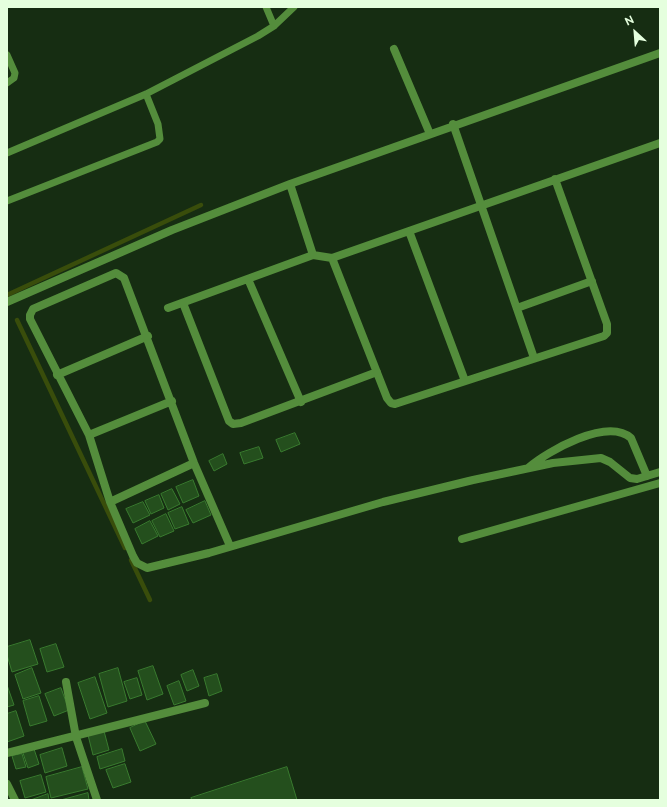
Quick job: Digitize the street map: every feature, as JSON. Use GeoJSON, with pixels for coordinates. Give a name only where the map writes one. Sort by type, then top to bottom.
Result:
{"type":"FeatureCollection","features":[{"type":"Feature","properties":{"kind":"street"},"geometry":{"type":"LineString","coordinates":[[394,49],[430,134]]}},
{"type":"Feature","properties":{"kind":"street"},"geometry":{"type":"LineString","coordinates":[[7,302],[172,230],[290,184],[430,134],[453,124],[660,53]]}},
{"type":"Feature","properties":{"kind":"street"},"geometry":{"type":"LineString","coordinates":[[453,124],[534,358]]}},
{"type":"Feature","properties":{"kind":"street"},"geometry":{"type":"LineString","coordinates":[[168,308],[313,255],[332,258],[660,143]]}},
{"type":"Feature","properties":{"kind":"street"},"geometry":{"type":"LineString","coordinates":[[332,258],[387,398],[391,403],[395,404],[604,336],[608,333],[607,324],[554,179]]}},
{"type":"Feature","properties":{"kind":"street"},"geometry":{"type":"LineString","coordinates":[[290,184],[313,255]]}},
{"type":"Feature","properties":{"kind":"street"},"geometry":{"type":"LineString","coordinates":[[409,231],[465,381]]}},
{"type":"Feature","properties":{"kind":"street"},"geometry":{"type":"LineString","coordinates":[[230,546],[194,463],[148,336],[138,318],[124,278],[116,273],[34,309],[30,315],[30,319],[57,375],[89,435],[110,502],[133,556],[137,563],[147,568],[181,560],[230,546],[383,502],[473,480],[553,463],[601,458],[610,462],[630,478],[637,479],[660,472]]}},
{"type":"Feature","properties":{"kind":"street"},"geometry":{"type":"LineString","coordinates":[[248,279],[301,402]]}},
{"type":"Feature","properties":{"kind":"street"},"geometry":{"type":"LineString","coordinates":[[517,308],[592,281]]}},
{"type":"Feature","properties":{"kind":"street"},"geometry":{"type":"LineString","coordinates":[[183,303],[229,421],[233,424],[241,423],[301,402],[377,372]]}},
{"type":"Feature","properties":{"kind":"street"},"geometry":{"type":"LineString","coordinates":[[57,375],[148,336]]}},
{"type":"Feature","properties":{"kind":"street"},"geometry":{"type":"LineString","coordinates":[[89,435],[172,401]]}},
{"type":"Feature","properties":{"kind":"street"},"geometry":{"type":"LineString","coordinates":[[528,468],[544,455],[580,437],[614,431],[626,434],[631,438],[647,476]]}},
{"type":"Feature","properties":{"kind":"street"},"geometry":{"type":"LineString","coordinates":[[110,502],[194,463]]}},
{"type":"Feature","properties":{"kind":"street"},"geometry":{"type":"LineString","coordinates":[[462,540],[660,483]]}},
{"type":"Feature","properties":{"kind":"street"},"geometry":{"type":"LineString","coordinates":[[66,682],[76,737],[97,800]]}},
{"type":"Feature","properties":{"kind":"street"},"geometry":{"type":"LineString","coordinates":[[7,753],[76,737],[205,703]]}},
{"type":"Feature","properties":{"kind":"street"},"geometry":{"type":"LineString","coordinates":[[7,784],[15,800]]}},
{"type":"Feature","properties":{"kind":"lane"},"geometry":{"type":"LineString","coordinates":[[266,7],[274,26]]}},
{"type":"Feature","properties":{"kind":"lane"},"geometry":{"type":"LineString","coordinates":[[7,153],[146,94],[258,36],[274,26],[294,7]]}},
{"type":"Feature","properties":{"kind":"lane"},"geometry":{"type":"LineString","coordinates":[[7,55],[15,73],[14,78],[7,83]]}},
{"type":"Feature","properties":{"kind":"lane"},"geometry":{"type":"LineString","coordinates":[[7,201],[157,142],[160,139],[158,124],[146,94]]}},
{"type":"Feature","properties":{"kind":"building"},"geometry":{"type":"Polygon","coordinates":[[[295,433],[300,444],[281,452],[276,440],[295,433]]]}},
{"type":"Feature","properties":{"kind":"building"},"geometry":{"type":"Polygon","coordinates":[[[259,447],[263,458],[244,464],[240,453],[259,447]]]}},
{"type":"Feature","properties":{"kind":"building"},"geometry":{"type":"Polygon","coordinates":[[[223,454],[227,464],[214,471],[209,461],[223,454]]]}},
{"type":"Feature","properties":{"kind":"building"},"geometry":{"type":"Polygon","coordinates":[[[193,480],[199,496],[183,503],[176,487],[193,480]]]}},
{"type":"Feature","properties":{"kind":"building"},"geometry":{"type":"Polygon","coordinates":[[[172,489],[180,504],[168,510],[161,494],[172,489]]]}},
{"type":"Feature","properties":{"kind":"building"},"geometry":{"type":"Polygon","coordinates":[[[159,495],[164,508],[151,514],[145,501],[159,495]]]}},
{"type":"Feature","properties":{"kind":"building"},"geometry":{"type":"Polygon","coordinates":[[[205,501],[211,515],[193,523],[186,510],[205,501]]]}},
{"type":"Feature","properties":{"kind":"building"},"geometry":{"type":"Polygon","coordinates":[[[143,502],[150,515],[133,523],[126,509],[143,502]]]}},
{"type":"Feature","properties":{"kind":"building"},"geometry":{"type":"Polygon","coordinates":[[[182,507],[189,524],[175,529],[168,513],[182,507]]]}},
{"type":"Feature","properties":{"kind":"building"},"geometry":{"type":"Polygon","coordinates":[[[166,514],[174,531],[160,537],[152,521],[166,514]]]}},
{"type":"Feature","properties":{"kind":"building"},"geometry":{"type":"Polygon","coordinates":[[[150,521],[158,536],[142,544],[135,529],[150,521]]]}},
{"type":"Feature","properties":{"kind":"building"},"geometry":{"type":"Polygon","coordinates":[[[30,640],[38,664],[12,672],[7,655],[7,647],[30,640]]]}},
{"type":"Feature","properties":{"kind":"building"},"geometry":{"type":"Polygon","coordinates":[[[56,644],[64,667],[47,672],[40,649],[56,644]]]}},
{"type":"Feature","properties":{"kind":"building"},"geometry":{"type":"Polygon","coordinates":[[[153,666],[163,694],[147,700],[138,671],[153,666]]]}},
{"type":"Feature","properties":{"kind":"building"},"geometry":{"type":"Polygon","coordinates":[[[32,668],[41,693],[23,699],[15,675],[32,668]]]}},
{"type":"Feature","properties":{"kind":"building"},"geometry":{"type":"Polygon","coordinates":[[[118,668],[127,701],[108,707],[99,674],[118,668]]]}},
{"type":"Feature","properties":{"kind":"building"},"geometry":{"type":"Polygon","coordinates":[[[193,670],[199,686],[187,691],[181,675],[193,670]]]}},
{"type":"Feature","properties":{"kind":"building"},"geometry":{"type":"Polygon","coordinates":[[[217,674],[222,691],[209,696],[204,678],[217,674]]]}},
{"type":"Feature","properties":{"kind":"building"},"geometry":{"type":"Polygon","coordinates":[[[95,677],[107,713],[90,719],[78,683],[95,677]]]}},
{"type":"Feature","properties":{"kind":"building"},"geometry":{"type":"Polygon","coordinates":[[[137,678],[142,695],[130,699],[124,682],[137,678]]]}},
{"type":"Feature","properties":{"kind":"building"},"geometry":{"type":"Polygon","coordinates":[[[179,681],[186,701],[174,705],[167,686],[179,681]]]}},
{"type":"Feature","properties":{"kind":"building"},"geometry":{"type":"Polygon","coordinates":[[[7,685],[14,705],[7,707],[7,685]]]}},
{"type":"Feature","properties":{"kind":"building"},"geometry":{"type":"Polygon","coordinates":[[[61,688],[69,710],[54,716],[45,694],[61,688]]]}},
{"type":"Feature","properties":{"kind":"building"},"geometry":{"type":"Polygon","coordinates":[[[39,696],[47,721],[30,726],[23,701],[39,696]]]}},
{"type":"Feature","properties":{"kind":"building"},"geometry":{"type":"Polygon","coordinates":[[[16,711],[24,736],[7,742],[7,714],[16,711]]]}},
{"type":"Feature","properties":{"kind":"building"},"geometry":{"type":"Polygon","coordinates":[[[145,721],[156,744],[140,751],[130,728],[145,721]]]}},
{"type":"Feature","properties":{"kind":"building"},"geometry":{"type":"Polygon","coordinates":[[[104,731],[109,750],[93,755],[88,735],[104,731]]]}},
{"type":"Feature","properties":{"kind":"building"},"geometry":{"type":"Polygon","coordinates":[[[62,748],[67,766],[45,773],[40,755],[62,748]]]}},
{"type":"Feature","properties":{"kind":"building"},"geometry":{"type":"Polygon","coordinates":[[[34,749],[39,764],[28,768],[23,753],[34,749]]]}},
{"type":"Feature","properties":{"kind":"building"},"geometry":{"type":"Polygon","coordinates":[[[122,749],[125,761],[100,769],[97,757],[122,749]]]}},
{"type":"Feature","properties":{"kind":"building"},"geometry":{"type":"Polygon","coordinates":[[[22,754],[26,767],[16,769],[12,756],[22,754]]]}},
{"type":"Feature","properties":{"kind":"building"},"geometry":{"type":"Polygon","coordinates":[[[125,764],[131,782],[113,788],[106,770],[125,764]]]}},
{"type":"Feature","properties":{"kind":"building"},"geometry":{"type":"Polygon","coordinates":[[[82,767],[88,789],[51,798],[46,777],[82,767]]]}},
{"type":"Feature","properties":{"kind":"building"},"geometry":{"type":"Polygon","coordinates":[[[287,767],[297,800],[192,800],[191,798],[287,767]]]}},
{"type":"Feature","properties":{"kind":"building"},"geometry":{"type":"Polygon","coordinates":[[[41,775],[46,792],[25,798],[20,781],[41,775]]]}},
{"type":"Feature","properties":{"kind":"building"},"geometry":{"type":"Polygon","coordinates":[[[88,793],[89,800],[61,800],[88,793]]]}},
{"type":"Feature","properties":{"kind":"building"},"geometry":{"type":"Polygon","coordinates":[[[48,794],[49,800],[31,800],[48,794]]]}},
{"type":"Feature","properties":{"kind":"waterway"},"geometry":{"type":"LineString","coordinates":[[7,295],[201,205]]}},
{"type":"Feature","properties":{"kind":"waterway"},"geometry":{"type":"LineString","coordinates":[[17,320],[125,548]]}},
{"type":"Feature","properties":{"kind":"waterway"},"geometry":{"type":"LineString","coordinates":[[131,560],[150,600]]}}]}
